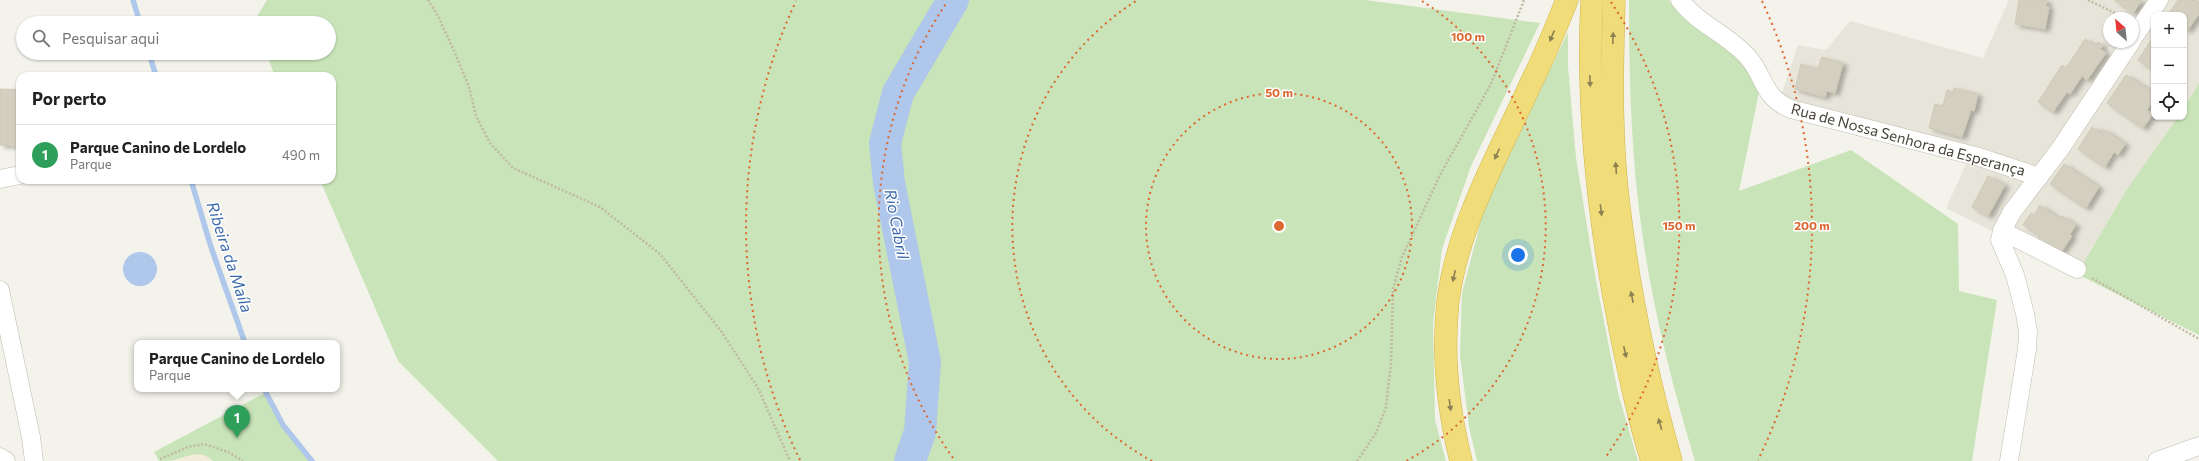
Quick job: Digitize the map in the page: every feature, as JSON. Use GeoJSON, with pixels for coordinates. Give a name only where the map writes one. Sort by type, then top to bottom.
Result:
{"type":"FeatureCollection","features":[{"type":"Feature","properties":{"kind":"highway"},"geometry":{"type":"LineString","coordinates":[[1461,461],[1454,432],[1449,397],[1446,357],[1448,300],[1454,273],[1463,239],[1474,208],[1536,74],[1567,0]]}},
{"type":"Feature","properties":{"kind":"highway"},"geometry":{"type":"LineString","coordinates":[[1592,0],[1590,63],[1591,106],[1603,229],[1626,358],[1652,461]]}},
{"type":"Feature","properties":{"kind":"highway"},"geometry":{"type":"LineString","coordinates":[[1614,0],[1613,117],[1619,214],[1642,346],[1671,461]]}},
{"type":"Feature","properties":{"kind":"street","name":"Rua de Nossa Senhora da Esperança"},"geometry":{"type":"LineString","coordinates":[[1680,0],[1696,18],[1727,39],[1747,56],[1767,91],[1773,99],[1782,105],[1791,109],[1984,158],[2039,177]]}},
{"type":"Feature","properties":{"kind":"street"},"geometry":{"type":"LineString","coordinates":[[2139,29],[2159,0]]}},
{"type":"Feature","properties":{"kind":"street"},"geometry":{"type":"LineString","coordinates":[[2009,461],[2028,349],[2028,332],[2018,284],[2001,235],[2012,212],[2060,149],[2127,48]]}},
{"type":"Feature","properties":{"kind":"street"},"geometry":{"type":"LineString","coordinates":[[0,180],[16,176]]}},
{"type":"Feature","properties":{"kind":"street"},"geometry":{"type":"LineString","coordinates":[[2001,235],[2077,269]]}},
{"type":"Feature","properties":{"kind":"street"},"geometry":{"type":"LineString","coordinates":[[0,290],[31,437],[34,461]]}},
{"type":"Feature","properties":{"kind":"street"},"geometry":{"type":"LineString","coordinates":[[2157,461],[2199,446]]}},
{"type":"Feature","properties":{"kind":"street"},"geometry":{"type":"LineString","coordinates":[[0,457],[6,461]]}},
{"type":"Feature","properties":{"kind":"path"},"geometry":{"type":"LineString","coordinates":[[428,0],[438,16],[455,53],[469,86],[476,116],[490,143],[513,168],[600,208],[660,254],[721,331],[758,388],[790,461]]}},
{"type":"Feature","properties":{"kind":"path"},"geometry":{"type":"LineString","coordinates":[[1356,461],[1376,433],[1386,406],[1390,363],[1393,289],[1402,257],[1440,174],[1491,84],[1524,0]]}},
{"type":"Feature","properties":{"kind":"path"},"geometry":{"type":"LineString","coordinates":[[2088,0],[2113,12]]}},
{"type":"Feature","properties":{"kind":"path"},"geometry":{"type":"LineString","coordinates":[[2077,269],[2199,339]]}},
{"type":"Feature","properties":{"kind":"path"},"geometry":{"type":"LineString","coordinates":[[160,459],[188,447],[204,444],[228,452],[244,461]]}},
{"type":"Feature","properties":{"kind":"shaded area"},"geometry":{"type":"Polygon","coordinates":[[[2009,0],[2199,0],[2199,83],[2187,103],[2187,12],[2151,12],[2151,120],[2176,120],[2127,189],[2077,274],[1946,208],[1967,162],[1775,113],[1798,45],[1826,50],[1850,21],[1983,58],[2009,0]]]}},
{"type":"Feature","properties":{"kind":"shaded area"},"geometry":{"type":"Polygon","coordinates":[[[198,453],[207,456],[213,461],[173,461],[198,453]]]}},
{"type":"Feature","properties":{"kind":"green space"},"geometry":{"type":"Polygon","coordinates":[[[267,0],[1365,0],[1540,23],[1471,166],[1442,249],[1433,323],[1435,420],[1446,461],[498,461],[398,361],[322,184],[336,184],[336,72],[273,72],[269,60],[336,60],[336,16],[257,16],[267,0]]]}},
{"type":"Feature","properties":{"kind":"green space"},"geometry":{"type":"Polygon","coordinates":[[[1629,0],[1669,0],[1673,6],[1742,57],[1759,92],[1739,191],[1851,150],[1958,224],[1959,291],[1997,300],[1972,461],[1695,461],[1665,351],[1647,267],[1633,150],[1629,0]]]}},
{"type":"Feature","properties":{"kind":"green space"},"geometry":{"type":"Polygon","coordinates":[[[1568,32],[1568,66],[1576,158],[1595,275],[1618,393],[1638,461],[1477,461],[1469,427],[1460,355],[1462,293],[1484,209],[1568,32]]]}},
{"type":"Feature","properties":{"kind":"green space"},"geometry":{"type":"Polygon","coordinates":[[[2199,83],[2199,335],[2077,274],[2127,189],[2176,120],[2187,120],[2187,103],[2199,83]]]}},
{"type":"Feature","properties":{"kind":"green space"},"geometry":{"type":"Polygon","coordinates":[[[265,393],[283,425],[312,461],[213,461],[204,455],[195,454],[173,460],[159,461],[154,452],[265,393]]]}},
{"type":"Feature","properties":{"kind":"water"},"geometry":{"type":"Polygon","coordinates":[[[140,252],[152,257],[157,269],[152,281],[140,286],[128,281],[123,269],[128,257],[140,252]]]}},
{"type":"Feature","properties":{"kind":"building"},"geometry":{"type":"Polygon","coordinates":[[[2019,0],[2047,0],[2046,6],[2049,7],[2045,29],[2015,24],[2019,0]]]}},
{"type":"Feature","properties":{"kind":"building"},"geometry":{"type":"Polygon","coordinates":[[[2114,0],[2142,0],[2134,12],[2114,0]]]}},
{"type":"Feature","properties":{"kind":"building"},"geometry":{"type":"Polygon","coordinates":[[[2178,0],[2195,0],[2199,3],[2199,14],[2187,31],[2187,12],[2170,12],[2178,0]]]}},
{"type":"Feature","properties":{"kind":"building"},"geometry":{"type":"Polygon","coordinates":[[[2085,39],[2096,46],[2098,42],[2103,45],[2100,49],[2106,53],[2087,80],[2082,76],[2070,94],[2067,92],[2053,112],[2038,102],[2062,65],[2066,68],[2085,39]]]}},
{"type":"Feature","properties":{"kind":"building"},"geometry":{"type":"Polygon","coordinates":[[[2151,40],[2151,69],[2138,60],[2151,40]]]}},
{"type":"Feature","properties":{"kind":"building"},"geometry":{"type":"Polygon","coordinates":[[[1822,57],[1843,63],[1835,93],[1827,91],[1825,97],[1795,89],[1801,64],[1818,69],[1822,57]]]}},
{"type":"Feature","properties":{"kind":"building"},"geometry":{"type":"Polygon","coordinates":[[[2126,75],[2151,91],[2151,104],[2147,110],[2151,113],[2151,117],[2143,128],[2107,103],[2126,75]]]}},
{"type":"Feature","properties":{"kind":"building"},"geometry":{"type":"Polygon","coordinates":[[[1954,88],[1978,94],[1974,111],[1971,110],[1962,137],[1929,128],[1935,104],[1943,106],[1947,90],[1953,92],[1954,88]]]}},
{"type":"Feature","properties":{"kind":"building"},"geometry":{"type":"Polygon","coordinates":[[[0,89],[16,90],[16,146],[0,145],[0,89]]]}},
{"type":"Feature","properties":{"kind":"building"},"geometry":{"type":"Polygon","coordinates":[[[2092,127],[2101,133],[2103,129],[2125,144],[2118,155],[2114,152],[2105,167],[2078,149],[2092,127]]]}},
{"type":"Feature","properties":{"kind":"building"},"geometry":{"type":"Polygon","coordinates":[[[2064,164],[2099,187],[2086,208],[2050,184],[2064,164]]]}},
{"type":"Feature","properties":{"kind":"building"},"geometry":{"type":"Polygon","coordinates":[[[1988,176],[2005,185],[1988,216],[1972,207],[1988,176]]]}},
{"type":"Feature","properties":{"kind":"building"},"geometry":{"type":"Polygon","coordinates":[[[2040,205],[2060,219],[2062,216],[2076,225],[2070,234],[2072,236],[2060,254],[2036,241],[2040,236],[2023,225],[2031,213],[2034,215],[2040,205]]]}},
{"type":"Feature","properties":{"kind":"waterway","name":"Ribeira da Maíla"},"geometry":{"type":"LineString","coordinates":[[133,0],[138,16]]}},
{"type":"Feature","properties":{"kind":"waterway","name":"Rio Cabril"},"geometry":{"type":"LineString","coordinates":[[910,461],[920,432],[925,362],[889,183],[885,143],[898,93],[953,0]]}},
{"type":"Feature","properties":{"kind":"waterway","name":"Ribeira da Maíla"},"geometry":{"type":"LineString","coordinates":[[151,60],[155,72]]}},
{"type":"Feature","properties":{"kind":"waterway","name":"Ribeira da Maíla"},"geometry":{"type":"LineString","coordinates":[[192,184],[211,247],[244,340]]}},
{"type":"Feature","properties":{"kind":"waterway","name":"Ribeira da Maíla"},"geometry":{"type":"LineString","coordinates":[[266,392],[283,425],[312,461]]}},
{"type":"Feature","properties":{"kind":"place","name":"Parque Canino de Lordelo"},"geometry":{"type":"Point","coordinates":[237,438]}}]}
